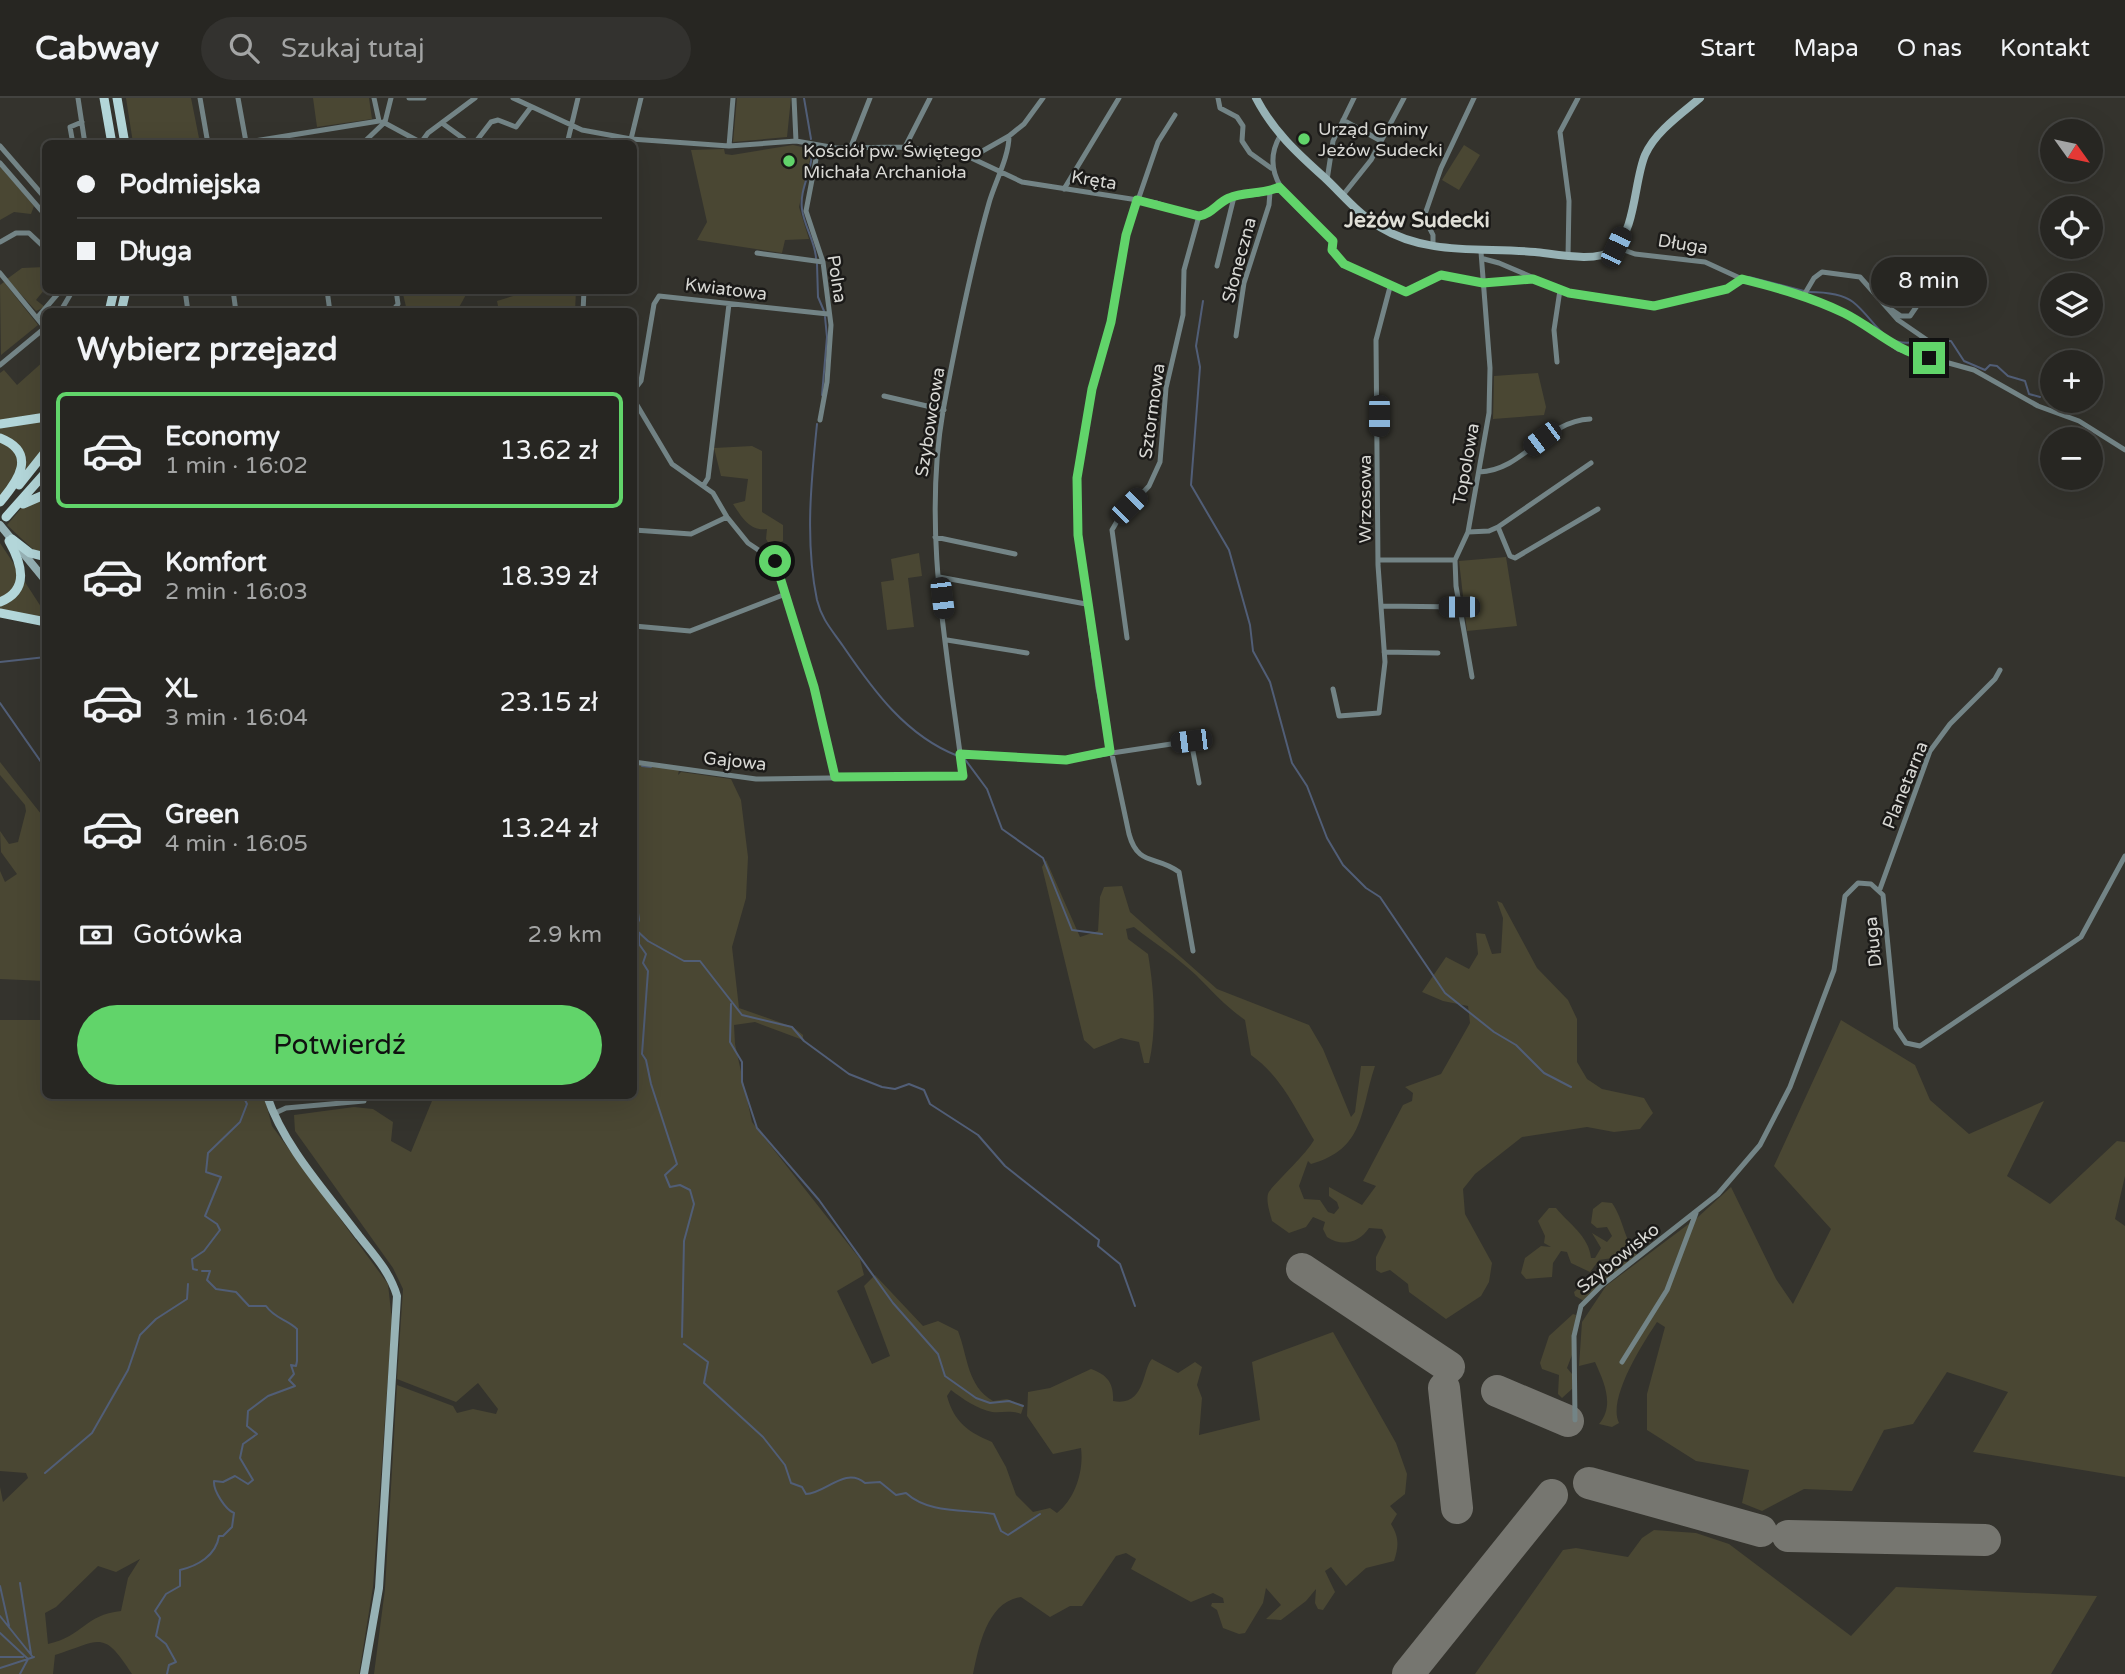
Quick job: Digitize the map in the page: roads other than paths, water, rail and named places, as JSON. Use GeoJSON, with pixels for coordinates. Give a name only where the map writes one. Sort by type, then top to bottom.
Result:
{"type":"FeatureCollection","features":[{"type":"Feature","properties":{"kind":"main road"},"geometry":{"type":"LineString","coordinates":[[104,98],[111,140]]}},
{"type":"Feature","properties":{"kind":"main road"},"geometry":{"type":"LineString","coordinates":[[117,98],[124,140]]}},
{"type":"Feature","properties":{"kind":"main road","name":"Długa"},"geometry":{"type":"LineString","coordinates":[[1256,98],[1280,136],[1382,229],[1433,245],[1482,256],[1529,252],[1567,257],[1605,254],[1616,247]]}},
{"type":"Feature","properties":{"kind":"main road"},"geometry":{"type":"LineString","coordinates":[[1616,247],[1635,203],[1646,153],[1659,135],[1693,100]]}},
{"type":"Feature","properties":{"kind":"main road"},"geometry":{"type":"LineString","coordinates":[[0,424],[42,418]]}},
{"type":"Feature","properties":{"kind":"main road"},"geometry":{"type":"LineString","coordinates":[[0,438],[16,449],[22,467],[16,482],[0,503]]}},
{"type":"Feature","properties":{"kind":"main road"},"geometry":{"type":"LineString","coordinates":[[0,503],[19,485],[42,456]]}},
{"type":"Feature","properties":{"kind":"main road"},"geometry":{"type":"LineString","coordinates":[[2,522],[42,476]]}},
{"type":"Feature","properties":{"kind":"main road"},"geometry":{"type":"LineString","coordinates":[[2,522],[34,497],[42,495]]}},
{"type":"Feature","properties":{"kind":"main road"},"geometry":{"type":"LineString","coordinates":[[0,602],[14,594],[21,578],[19,559],[2,522]]}},
{"type":"Feature","properties":{"kind":"main road"},"geometry":{"type":"LineString","coordinates":[[0,531],[30,554],[42,556]]}},
{"type":"Feature","properties":{"kind":"main road"},"geometry":{"type":"LineString","coordinates":[[10,540],[42,578]]}},
{"type":"Feature","properties":{"kind":"main road"},"geometry":{"type":"LineString","coordinates":[[0,613],[42,621]]}},
{"type":"Feature","properties":{"kind":"main road"},"geometry":{"type":"LineString","coordinates":[[268,1099],[273,1114],[302,1159],[386,1270],[397,1296],[379,1588],[364,1674]]}},
{"type":"Feature","properties":{"kind":"street"},"geometry":{"type":"LineString","coordinates":[[78,98],[84,140]]}},
{"type":"Feature","properties":{"kind":"street"},"geometry":{"type":"LineString","coordinates":[[200,98],[207,140]]}},
{"type":"Feature","properties":{"kind":"street"},"geometry":{"type":"LineString","coordinates":[[238,98],[246,140]]}},
{"type":"Feature","properties":{"kind":"street"},"geometry":{"type":"LineString","coordinates":[[374,98],[382,122]]}},
{"type":"Feature","properties":{"kind":"street"},"geometry":{"type":"LineString","coordinates":[[366,140],[382,122],[391,98]]}},
{"type":"Feature","properties":{"kind":"street"},"geometry":{"type":"LineString","coordinates":[[409,98],[424,98]]}},
{"type":"Feature","properties":{"kind":"street"},"geometry":{"type":"LineString","coordinates":[[423,140],[475,98]]}},
{"type":"Feature","properties":{"kind":"street"},"geometry":{"type":"LineString","coordinates":[[513,98],[571,125],[605,136],[729,146],[796,141],[850,149],[905,147],[965,156],[979,153],[1009,136],[1024,124],[1043,98]]}},
{"type":"Feature","properties":{"kind":"street"},"geometry":{"type":"LineString","coordinates":[[568,140],[578,98]]}},
{"type":"Feature","properties":{"kind":"street"},"geometry":{"type":"LineString","coordinates":[[631,139],[640,98]]}},
{"type":"Feature","properties":{"kind":"street"},"geometry":{"type":"LineString","coordinates":[[729,146],[733,98]]}},
{"type":"Feature","properties":{"kind":"street"},"geometry":{"type":"LineString","coordinates":[[794,98],[796,141]]}},
{"type":"Feature","properties":{"kind":"street"},"geometry":{"type":"LineString","coordinates":[[850,149],[870,98]]}},
{"type":"Feature","properties":{"kind":"street"},"geometry":{"type":"LineString","coordinates":[[905,147],[930,98]]}},
{"type":"Feature","properties":{"kind":"street"},"geometry":{"type":"LineString","coordinates":[[1064,189],[1119,98]]}},
{"type":"Feature","properties":{"kind":"street"},"geometry":{"type":"LineString","coordinates":[[1218,98],[1220,108],[1237,117],[1243,126],[1241,141],[1250,153],[1271,168]]}},
{"type":"Feature","properties":{"kind":"street"},"geometry":{"type":"LineString","coordinates":[[1327,180],[1333,141],[1354,98]]}},
{"type":"Feature","properties":{"kind":"street"},"geometry":{"type":"LineString","coordinates":[[1343,195],[1381,141],[1404,98]]}},
{"type":"Feature","properties":{"kind":"street"},"geometry":{"type":"LineString","coordinates":[[1433,245],[1433,235],[1424,217],[1441,168],[1474,98]]}},
{"type":"Feature","properties":{"kind":"street"},"geometry":{"type":"LineString","coordinates":[[1567,257],[1569,201],[1560,132],[1578,98]]}},
{"type":"Feature","properties":{"kind":"street"},"geometry":{"type":"LineString","coordinates":[[475,140],[491,121],[498,120],[516,127],[531,107]]}},
{"type":"Feature","properties":{"kind":"street"},"geometry":{"type":"LineString","coordinates":[[1175,115],[1158,142],[1126,235],[1111,322],[1092,389],[1077,478],[1078,535],[1086,604],[1110,751],[1136,852],[1179,872],[1193,951]]}},
{"type":"Feature","properties":{"kind":"street"},"geometry":{"type":"LineString","coordinates":[[1343,120],[1381,141]]}},
{"type":"Feature","properties":{"kind":"street"},"geometry":{"type":"LineString","coordinates":[[72,140],[70,127],[82,122]]}},
{"type":"Feature","properties":{"kind":"street"},"geometry":{"type":"LineString","coordinates":[[260,140],[382,122],[415,140]]}},
{"type":"Feature","properties":{"kind":"street"},"geometry":{"type":"LineString","coordinates":[[442,123],[461,140]]}},
{"type":"Feature","properties":{"kind":"street"},"geometry":{"type":"LineString","coordinates":[[604,140],[605,136]]}},
{"type":"Feature","properties":{"kind":"street"},"geometry":{"type":"LineString","coordinates":[[999,172],[1009,136]]}},
{"type":"Feature","properties":{"kind":"street"},"geometry":{"type":"LineString","coordinates":[[1280,136],[1271,168],[1279,187],[1333,241],[1332,250],[1344,264],[1406,292],[1441,275],[1483,283],[1533,279]]}},
{"type":"Feature","properties":{"kind":"street","name":"Polna"},"geometry":{"type":"LineString","coordinates":[[815,145],[817,154],[806,202],[823,262],[831,341],[820,420]]}},
{"type":"Feature","properties":{"kind":"street"},"geometry":{"type":"LineString","coordinates":[[0,146],[42,194]]}},
{"type":"Feature","properties":{"kind":"street","name":"Kręta"},"geometry":{"type":"LineString","coordinates":[[965,156],[1022,182],[1137,200],[1199,216]]}},
{"type":"Feature","properties":{"kind":"street"},"geometry":{"type":"LineString","coordinates":[[0,163],[42,211]]}},
{"type":"Feature","properties":{"kind":"street","name":"Szybowcowa"},"geometry":{"type":"LineString","coordinates":[[960,754],[935,537],[934,482],[944,410],[971,280],[999,172]]}},
{"type":"Feature","properties":{"kind":"street"},"geometry":{"type":"LineString","coordinates":[[1199,216],[1208,214],[1234,197],[1270,192],[1279,187]]}},
{"type":"Feature","properties":{"kind":"street","name":"Słoneczna"},"geometry":{"type":"LineString","coordinates":[[1236,336],[1244,283],[1259,228],[1269,205],[1270,192]]}},
{"type":"Feature","properties":{"kind":"street"},"geometry":{"type":"LineString","coordinates":[[1217,266],[1234,197]]}},
{"type":"Feature","properties":{"kind":"street","name":"Sztormowa"},"geometry":{"type":"LineString","coordinates":[[1127,638],[1112,530],[1119,517],[1149,486],[1158,469],[1163,440],[1166,388],[1183,315],[1184,270],[1199,216]]}},
{"type":"Feature","properties":{"kind":"street"},"geometry":{"type":"LineString","coordinates":[[0,242],[16,233],[29,233],[42,245]]}},
{"type":"Feature","properties":{"kind":"street","name":"Długa"},"geometry":{"type":"LineString","coordinates":[[1616,247],[1635,254],[1705,262],[1742,279],[1805,294],[1860,322],[1898,349],[1974,370],[2038,406],[2079,421],[2125,450]]}},
{"type":"Feature","properties":{"kind":"street"},"geometry":{"type":"LineString","coordinates":[[757,253],[823,262]]}},
{"type":"Feature","properties":{"kind":"street"},"geometry":{"type":"LineString","coordinates":[[1482,256],[1560,290],[1654,306],[1735,284],[1742,279]]}},
{"type":"Feature","properties":{"kind":"street","name":"Topolowa"},"geometry":{"type":"LineString","coordinates":[[1472,677],[1459,607],[1455,560],[1468,532],[1489,413],[1490,379],[1482,256]]}},
{"type":"Feature","properties":{"kind":"street"},"geometry":{"type":"LineString","coordinates":[[1805,294],[1822,272],[1857,276],[1901,317],[1910,316],[1921,300],[1930,276]]}},
{"type":"Feature","properties":{"kind":"street"},"geometry":{"type":"LineString","coordinates":[[0,274],[42,324]]}},
{"type":"Feature","properties":{"kind":"street","name":"Wrzosowa"},"geometry":{"type":"LineString","coordinates":[[1333,689],[1339,716],[1379,713],[1385,671],[1378,559],[1376,340],[1390,287]]}},
{"type":"Feature","properties":{"kind":"street"},"geometry":{"type":"LineString","coordinates":[[1557,362],[1554,330],[1560,290]]}},
{"type":"Feature","properties":{"kind":"street"},"geometry":{"type":"LineString","coordinates":[[46,308],[58,294]]}},
{"type":"Feature","properties":{"kind":"street","name":"Kwiatowa"},"geometry":{"type":"LineString","coordinates":[[637,386],[641,381],[654,304],[659,296],[828,314]]}},
{"type":"Feature","properties":{"kind":"street"},"geometry":{"type":"LineString","coordinates":[[703,486],[708,478],[729,304]]}},
{"type":"Feature","properties":{"kind":"street"},"geometry":{"type":"LineString","coordinates":[[1890,308],[1902,324],[1927,340],[1929,358]]}},
{"type":"Feature","properties":{"kind":"street"},"geometry":{"type":"LineString","coordinates":[[37,318],[42,312]]}},
{"type":"Feature","properties":{"kind":"street"},"geometry":{"type":"LineString","coordinates":[[1,363],[42,329]]}},
{"type":"Feature","properties":{"kind":"street"},"geometry":{"type":"LineString","coordinates":[[884,396],[944,410]]}},
{"type":"Feature","properties":{"kind":"street"},"geometry":{"type":"LineString","coordinates":[[637,405],[672,464],[713,493],[727,517],[758,552],[775,561],[783,595],[814,687],[835,777],[963,776],[960,754],[1066,760],[1110,751],[1191,741],[1199,783]]}},
{"type":"Feature","properties":{"kind":"street"},"geometry":{"type":"LineString","coordinates":[[1479,472],[1504,467],[1560,425],[1574,419],[1590,419]]}},
{"type":"Feature","properties":{"kind":"street"},"geometry":{"type":"LineString","coordinates":[[1468,532],[1489,531],[1498,527],[1591,463]]}},
{"type":"Feature","properties":{"kind":"street"},"geometry":{"type":"LineString","coordinates":[[1498,527],[1510,556],[1515,558],[1598,509]]}},
{"type":"Feature","properties":{"kind":"street"},"geometry":{"type":"LineString","coordinates":[[637,530],[691,534],[727,517]]}},
{"type":"Feature","properties":{"kind":"street"},"geometry":{"type":"LineString","coordinates":[[935,537],[1015,554]]}},
{"type":"Feature","properties":{"kind":"street"},"geometry":{"type":"LineString","coordinates":[[1378,559],[1455,560]]}},
{"type":"Feature","properties":{"kind":"street"},"geometry":{"type":"LineString","coordinates":[[939,577],[1086,604]]}},
{"type":"Feature","properties":{"kind":"street"},"geometry":{"type":"LineString","coordinates":[[637,626],[690,631],[783,595]]}},
{"type":"Feature","properties":{"kind":"street"},"geometry":{"type":"LineString","coordinates":[[1383,606],[1459,607]]}},
{"type":"Feature","properties":{"kind":"street"},"geometry":{"type":"LineString","coordinates":[[947,640],[1027,653]]}},
{"type":"Feature","properties":{"kind":"street"},"geometry":{"type":"LineString","coordinates":[[1384,652],[1438,653]]}},
{"type":"Feature","properties":{"kind":"street","name":"Planetarna"},"geometry":{"type":"LineString","coordinates":[[1880,889],[1930,751],[1950,724],[1995,679],[2000,670]]}},
{"type":"Feature","properties":{"kind":"street","name":"Gajowa"},"geometry":{"type":"LineString","coordinates":[[637,762],[750,779],[835,777]]}},
{"type":"Feature","properties":{"kind":"street","name":"Długa"},"geometry":{"type":"LineString","coordinates":[[1730,1182],[1760,1146],[1790,1087],[1833,970],[1845,896],[1858,883],[1871,884],[1880,889],[1885,903],[1896,1028],[1906,1043],[1920,1046],[2081,937],[2125,856]]}},
{"type":"Feature","properties":{"kind":"street"},"geometry":{"type":"LineString","coordinates":[[273,1114],[286,1108],[364,1101]]}},
{"type":"Feature","properties":{"kind":"street","name":"Szybowisko"},"geometry":{"type":"LineString","coordinates":[[1575,1420],[1574,1336],[1581,1306],[1601,1286],[1696,1213],[1730,1182]]}},
{"type":"Feature","properties":{"kind":"street","name":"Szybowisko"},"geometry":{"type":"LineString","coordinates":[[1622,1362],[1667,1290],[1696,1213]]}},
{"type":"Feature","properties":{"kind":"waterway"},"geometry":{"type":"LineString","coordinates":[[804,98],[811,139]]}},
{"type":"Feature","properties":{"kind":"waterway"},"geometry":{"type":"LineString","coordinates":[[812,148],[802,201],[803,215],[816,258]]}},
{"type":"Feature","properties":{"kind":"waterway"},"geometry":{"type":"LineString","coordinates":[[817,264],[818,297],[824,311]]}},
{"type":"Feature","properties":{"kind":"waterway"},"geometry":{"type":"LineString","coordinates":[[1749,277],[1804,291]]}},
{"type":"Feature","properties":{"kind":"waterway"},"geometry":{"type":"LineString","coordinates":[[1809,292],[1848,299],[1894,341],[1915,342]]}},
{"type":"Feature","properties":{"kind":"waterway"},"geometry":{"type":"LineString","coordinates":[[1203,301],[1196,346],[1200,367],[1191,485],[1229,550],[1250,625],[1253,651],[1270,682],[1292,763],[1307,786],[1327,838],[1343,865],[1366,888],[1380,897],[1445,993],[1494,1032],[1516,1045],[1544,1073],[1571,1087]]}},
{"type":"Feature","properties":{"kind":"waterway"},"geometry":{"type":"LineString","coordinates":[[822,395],[827,337],[825,317]]}},
{"type":"Feature","properties":{"kind":"waterway"},"geometry":{"type":"LineString","coordinates":[[1935,341],[1951,341],[1964,361],[1985,370],[1990,365],[1997,366],[2008,376],[2025,381],[2029,394],[2040,397]]}},
{"type":"Feature","properties":{"kind":"waterway"},"geometry":{"type":"LineString","coordinates":[[817,424],[810,534],[813,578],[822,613],[866,679],[892,710],[922,737],[958,756]]}},
{"type":"Feature","properties":{"kind":"waterway"},"geometry":{"type":"LineString","coordinates":[[0,662],[42,657]]}},
{"type":"Feature","properties":{"kind":"waterway"},"geometry":{"type":"LineString","coordinates":[[0,703],[42,763]]}},
{"type":"Feature","properties":{"kind":"waterway"},"geometry":{"type":"LineString","coordinates":[[964,758],[987,789],[1002,829],[1043,858],[1072,930],[1102,934]]}},
{"type":"Feature","properties":{"kind":"waterway"},"geometry":{"type":"LineString","coordinates":[[642,766],[651,767]]}},
{"type":"Feature","properties":{"kind":"waterway"},"geometry":{"type":"LineString","coordinates":[[637,906],[637,924]]}},
{"type":"Feature","properties":{"kind":"waterway"},"geometry":{"type":"LineString","coordinates":[[637,931],[648,941],[684,961],[700,961],[742,1015],[792,1027],[804,1041],[849,1074],[882,1087],[895,1089],[909,1084],[924,1090],[930,1104],[978,1135],[1005,1166],[1099,1240],[1098,1246],[1120,1264],[1135,1306]]}},
{"type":"Feature","properties":{"kind":"waterway"},"geometry":{"type":"LineString","coordinates":[[639,933],[639,944],[646,954],[643,963],[648,971],[642,1054],[677,1164],[665,1175],[670,1187],[680,1185],[690,1190],[694,1204],[684,1241],[682,1337]]}},
{"type":"Feature","properties":{"kind":"waterway"},"geometry":{"type":"LineString","coordinates":[[731,1004],[730,1042],[742,1062],[742,1082],[757,1128],[819,1200],[893,1303],[938,1354],[945,1376],[976,1398],[990,1403],[1009,1401],[1023,1406]]}},
{"type":"Feature","properties":{"kind":"waterway"},"geometry":{"type":"LineString","coordinates":[[197,1270],[193,1269],[192,1259],[204,1251],[220,1230],[217,1224],[205,1216],[221,1177],[206,1172],[208,1153],[240,1122],[247,1104],[244,1099]]}},
{"type":"Feature","properties":{"kind":"waterway"},"geometry":{"type":"LineString","coordinates":[[167,1674],[169,1665],[176,1662],[166,1644],[156,1636],[160,1618],[155,1611],[166,1594],[180,1586],[180,1570],[205,1559],[214,1549],[219,1536],[223,1536],[232,1527],[234,1513],[221,1500],[214,1481],[223,1482],[235,1476],[248,1484],[253,1480],[240,1458],[243,1444],[257,1434],[247,1426],[248,1411],[268,1396],[295,1386],[289,1380],[294,1374],[291,1365],[296,1366],[297,1361],[297,1329],[273,1314],[266,1306],[249,1306],[236,1292],[216,1289],[207,1280],[210,1271],[202,1271]]}},
{"type":"Feature","properties":{"kind":"waterway"},"geometry":{"type":"LineString","coordinates":[[45,1473],[92,1433],[128,1370],[140,1335],[156,1319],[187,1299],[188,1284]]}},
{"type":"Feature","properties":{"kind":"waterway"},"geometry":{"type":"LineString","coordinates":[[684,1344],[708,1362],[704,1383],[763,1437],[785,1465],[791,1483],[802,1487],[806,1494],[843,1479],[858,1479],[865,1483],[880,1482],[896,1495],[906,1493],[915,1500],[936,1508],[994,1514],[1001,1531],[1008,1535],[1040,1514]]}},
{"type":"Feature","properties":{"kind":"waterway"},"geometry":{"type":"LineString","coordinates":[[20,1583],[31,1654]]}},
{"type":"Feature","properties":{"kind":"waterway"},"geometry":{"type":"LineString","coordinates":[[0,1586],[9,1626]]}},
{"type":"Feature","properties":{"kind":"waterway"},"geometry":{"type":"LineString","coordinates":[[0,1616],[32,1656]]}},
{"type":"Feature","properties":{"kind":"waterway"},"geometry":{"type":"LineString","coordinates":[[0,1633],[28,1659],[20,1674]]}},
{"type":"Feature","properties":{"kind":"waterway"},"geometry":{"type":"LineString","coordinates":[[0,1657],[23,1657]]}},
{"type":"Feature","properties":{"kind":"waterway"},"geometry":{"type":"LineString","coordinates":[[0,1668],[34,1657]]}},
{"type":"Feature","properties":{"kind":"place","name":"Urząd Gminy Jeżów Sudecki"},"geometry":{"type":"Point","coordinates":[1304,139]}},
{"type":"Feature","properties":{"kind":"place","name":"Kościół pw. Świętego Michała Archanioła"},"geometry":{"type":"Point","coordinates":[789,161]}},
{"type":"Feature","properties":{"kind":"district","name":"Jeżów Sudecki"},"geometry":{"type":"Point","coordinates":[1417,220]}}]}
